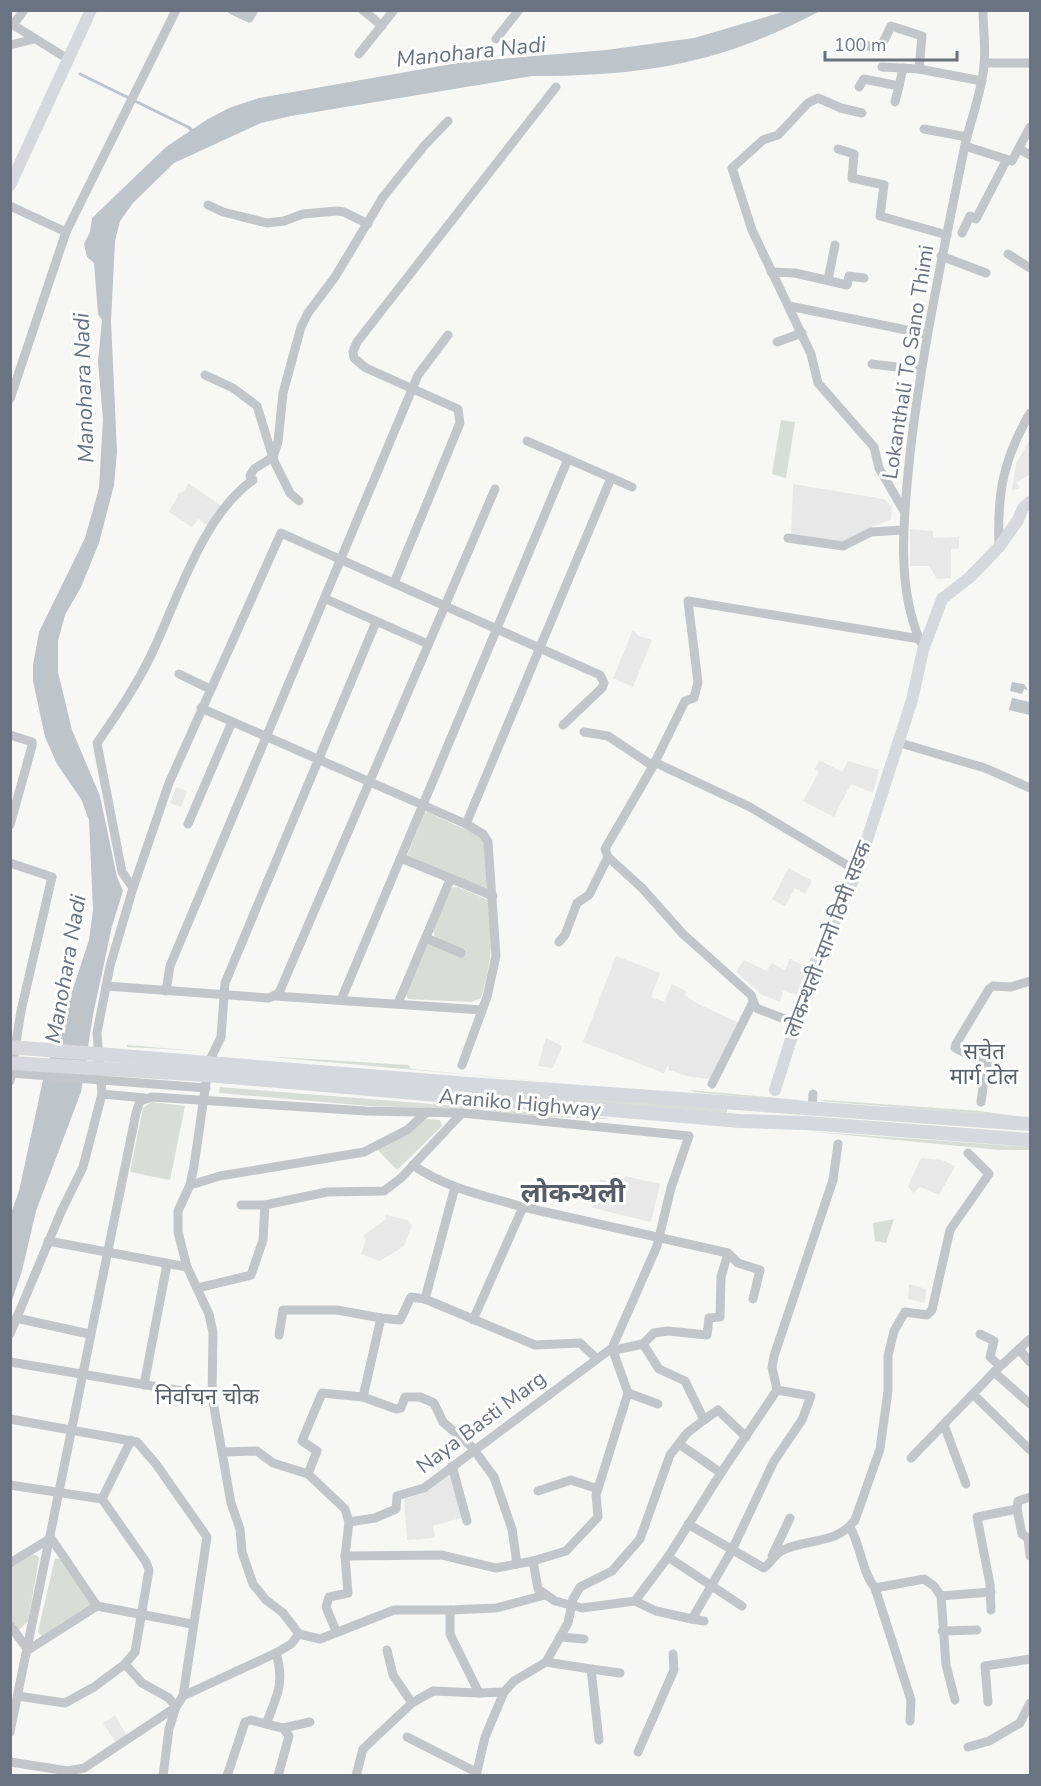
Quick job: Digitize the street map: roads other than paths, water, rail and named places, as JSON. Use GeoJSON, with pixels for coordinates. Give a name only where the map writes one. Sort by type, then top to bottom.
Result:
{"type":"FeatureCollection","features":[{"type":"Feature","properties":{"kind":"highway","name":"Araniko Highway"},"geometry":{"type":"LineString","coordinates":[[10,1047],[117,1054],[207,1075]]}},
{"type":"Feature","properties":{"kind":"highway","name":"Araniko Highway"},"geometry":{"type":"LineString","coordinates":[[10,1063],[116,1075],[207,1075],[809,1116],[1030,1124]]}},
{"type":"Feature","properties":{"kind":"highway","name":"Araniko Highway"},"geometry":{"type":"LineString","coordinates":[[809,1116],[1030,1140]]}},
{"type":"Feature","properties":{"kind":"main road"},"geometry":{"type":"LineString","coordinates":[[10,186],[91,10]]}},
{"type":"Feature","properties":{"kind":"main road","name":"लोकन्थली-सानो ठिमी सडक"},"geometry":{"type":"LineString","coordinates":[[775,1090],[814,966],[857,872],[912,700],[921,644],[942,599],[970,578],[999,547],[1018,520],[1023,508],[1030,502]]}},
{"type":"Feature","properties":{"kind":"street"},"geometry":{"type":"LineString","coordinates":[[24,10],[12,24],[68,59]]}},
{"type":"Feature","properties":{"kind":"street"},"geometry":{"type":"LineString","coordinates":[[10,399],[66,232],[176,10]]}},
{"type":"Feature","properties":{"kind":"street"},"geometry":{"type":"LineString","coordinates":[[232,10],[249,18],[254,10]]}},
{"type":"Feature","properties":{"kind":"street"},"geometry":{"type":"LineString","coordinates":[[363,10],[382,26]]}},
{"type":"Feature","properties":{"kind":"street"},"geometry":{"type":"LineString","coordinates":[[359,54],[394,10]]}},
{"type":"Feature","properties":{"kind":"street"},"geometry":{"type":"LineString","coordinates":[[496,39],[519,10]]}},
{"type":"Feature","properties":{"kind":"street","name":"Lokanthali To Sano Thimi"},"geometry":{"type":"LineString","coordinates":[[921,644],[906,579],[904,511],[926,334],[941,256],[985,63],[982,10]]}},
{"type":"Feature","properties":{"kind":"street"},"geometry":{"type":"LineString","coordinates":[[856,42],[878,49],[891,26],[917,33],[922,36],[920,69]]}},
{"type":"Feature","properties":{"kind":"street"},"geometry":{"type":"LineString","coordinates":[[10,45],[34,39]]}},
{"type":"Feature","properties":{"kind":"street"},"geometry":{"type":"LineString","coordinates":[[985,63],[1030,63]]}},
{"type":"Feature","properties":{"kind":"street"},"geometry":{"type":"LineString","coordinates":[[882,67],[920,69],[982,81]]}},
{"type":"Feature","properties":{"kind":"street"},"geometry":{"type":"LineString","coordinates":[[895,102],[903,68]]}},
{"type":"Feature","properties":{"kind":"street"},"geometry":{"type":"LineString","coordinates":[[859,87],[864,79],[898,86]]}},
{"type":"Feature","properties":{"kind":"street"},"geometry":{"type":"LineString","coordinates":[[394,583],[460,423],[458,409],[366,368],[354,358],[353,352],[357,342],[556,87]]}},
{"type":"Feature","properties":{"kind":"street"},"geometry":{"type":"LineString","coordinates":[[862,113],[841,108],[818,98],[808,104],[778,135],[763,140],[732,168],[752,230],[802,333],[811,354],[818,383],[874,447],[879,468],[904,511]]}},
{"type":"Feature","properties":{"kind":"street"},"geometry":{"type":"LineString","coordinates":[[133,888],[122,872],[97,743],[124,705],[151,656],[203,542],[234,498],[253,480],[250,476],[254,469],[273,457],[278,442],[283,393],[301,327],[383,197],[424,146],[448,122]]}},
{"type":"Feature","properties":{"kind":"street"},"geometry":{"type":"LineString","coordinates":[[924,129],[966,142],[1006,161],[1012,161],[1030,128]]}},
{"type":"Feature","properties":{"kind":"street"},"geometry":{"type":"LineString","coordinates":[[838,148],[854,154],[852,178],[884,185],[880,216],[946,235]]}},
{"type":"Feature","properties":{"kind":"street"},"geometry":{"type":"LineString","coordinates":[[1019,149],[1030,155]]}},
{"type":"Feature","properties":{"kind":"street"},"geometry":{"type":"LineString","coordinates":[[962,233],[970,216],[976,219],[1006,161]]}},
{"type":"Feature","properties":{"kind":"street"},"geometry":{"type":"LineString","coordinates":[[208,205],[223,212],[267,223],[284,221],[303,214],[337,211],[368,224]]}},
{"type":"Feature","properties":{"kind":"street"},"geometry":{"type":"LineString","coordinates":[[10,206],[66,232]]}},
{"type":"Feature","properties":{"kind":"street"},"geometry":{"type":"LineString","coordinates":[[828,280],[835,245]]}},
{"type":"Feature","properties":{"kind":"street"},"geometry":{"type":"LineString","coordinates":[[1008,254],[1030,268]]}},
{"type":"Feature","properties":{"kind":"street"},"geometry":{"type":"LineString","coordinates":[[941,256],[986,273]]}},
{"type":"Feature","properties":{"kind":"street"},"geometry":{"type":"LineString","coordinates":[[771,272],[847,285],[849,276],[864,278]]}},
{"type":"Feature","properties":{"kind":"street"},"geometry":{"type":"LineString","coordinates":[[789,306],[926,334]]}},
{"type":"Feature","properties":{"kind":"street"},"geometry":{"type":"LineString","coordinates":[[777,342],[802,333]]}},
{"type":"Feature","properties":{"kind":"street"},"geometry":{"type":"LineString","coordinates":[[166,991],[170,966],[326,599],[418,375],[448,335]]}},
{"type":"Feature","properties":{"kind":"street"},"geometry":{"type":"LineString","coordinates":[[872,364],[921,370]]}},
{"type":"Feature","properties":{"kind":"street"},"geometry":{"type":"LineString","coordinates":[[205,375],[233,388],[257,406],[273,457],[288,490],[298,501]]}},
{"type":"Feature","properties":{"kind":"street"},"geometry":{"type":"LineString","coordinates":[[999,547],[998,517],[1006,464],[1010,449],[1030,413]]}},
{"type":"Feature","properties":{"kind":"street"},"geometry":{"type":"LineString","coordinates":[[527,441],[632,487]]}},
{"type":"Feature","properties":{"kind":"street"},"geometry":{"type":"LineString","coordinates":[[341,1000],[568,459]]}},
{"type":"Feature","properties":{"kind":"street"},"geometry":{"type":"LineString","coordinates":[[466,824],[611,478]]}},
{"type":"Feature","properties":{"kind":"street"},"geometry":{"type":"LineString","coordinates":[[275,996],[281,990],[495,489]]}},
{"type":"Feature","properties":{"kind":"street"},"geometry":{"type":"LineString","coordinates":[[789,538],[843,546],[871,532],[903,530]]}},
{"type":"Feature","properties":{"kind":"street"},"geometry":{"type":"LineString","coordinates":[[10,1334],[48,1241],[84,1167],[102,1094],[97,1033],[106,986],[122,920],[168,783],[281,533],[603,677],[602,688],[597,694],[563,725]]}},
{"type":"Feature","properties":{"kind":"street"},"geometry":{"type":"LineString","coordinates":[[326,599],[428,644]]}},
{"type":"Feature","properties":{"kind":"street"},"geometry":{"type":"LineString","coordinates":[[712,1084],[752,1004],[751,995],[683,934],[642,888],[608,857],[606,849],[654,764],[685,701],[694,698],[696,694],[698,682],[688,601],[921,644]]}},
{"type":"Feature","properties":{"kind":"street"},"geometry":{"type":"LineString","coordinates":[[376,622],[225,983],[221,1037],[207,1075],[190,1185],[178,1211],[178,1232],[187,1267],[209,1314],[213,1334],[212,1396],[231,1503],[240,1529],[242,1552],[253,1584],[266,1600],[283,1613],[299,1635],[321,1639],[336,1630],[394,1610],[496,1608],[545,1595]]}},
{"type":"Feature","properties":{"kind":"street"},"geometry":{"type":"LineString","coordinates":[[179,674],[210,689]]}},
{"type":"Feature","properties":{"kind":"street"},"geometry":{"type":"LineString","coordinates":[[201,708],[466,824],[487,838],[496,956],[482,1010],[462,1065]]}},
{"type":"Feature","properties":{"kind":"street"},"geometry":{"type":"LineString","coordinates":[[188,824],[232,722]]}},
{"type":"Feature","properties":{"kind":"street"},"geometry":{"type":"LineString","coordinates":[[584,732],[608,736],[654,764],[750,807],[857,872]]}},
{"type":"Feature","properties":{"kind":"street"},"geometry":{"type":"LineString","coordinates":[[10,735],[32,742],[10,825]]}},
{"type":"Feature","properties":{"kind":"street"},"geometry":{"type":"LineString","coordinates":[[897,742],[985,768],[1030,788]]}},
{"type":"Feature","properties":{"kind":"street"},"geometry":{"type":"LineString","coordinates":[[559,942],[565,935],[573,910],[589,895],[608,857]]}},
{"type":"Feature","properties":{"kind":"street"},"geometry":{"type":"LineString","coordinates":[[401,858],[493,896]]}},
{"type":"Feature","properties":{"kind":"street"},"geometry":{"type":"LineString","coordinates":[[10,863],[52,877],[21,1011],[10,1081]]}},
{"type":"Feature","properties":{"kind":"street"},"geometry":{"type":"LineString","coordinates":[[398,1003],[450,880]]}},
{"type":"Feature","properties":{"kind":"street"},"geometry":{"type":"LineString","coordinates":[[426,938],[461,953]]}},
{"type":"Feature","properties":{"kind":"street"},"geometry":{"type":"LineString","coordinates":[[981,1102],[984,1081],[991,1070],[990,1065],[955,1048],[956,1044],[989,989],[993,986],[1011,987],[1030,981]]}},
{"type":"Feature","properties":{"kind":"street"},"geometry":{"type":"LineString","coordinates":[[106,986],[482,1010]]}},
{"type":"Feature","properties":{"kind":"street"},"geometry":{"type":"LineString","coordinates":[[752,1004],[760,1011],[795,1023]]}},
{"type":"Feature","properties":{"kind":"street"},"geometry":{"type":"LineString","coordinates":[[10,1073],[116,1075]]}},
{"type":"Feature","properties":{"kind":"street"},"geometry":{"type":"LineString","coordinates":[[102,1094],[366,1111],[462,1113],[689,1136],[670,1188],[659,1236],[614,1349],[628,1393],[598,1489],[598,1516],[566,1551],[533,1561],[496,1568],[442,1555],[345,1556]]}},
{"type":"Feature","properties":{"kind":"street"},"geometry":{"type":"LineString","coordinates":[[809,1116],[813,1094]]}},
{"type":"Feature","properties":{"kind":"street"},"geometry":{"type":"LineString","coordinates":[[10,1732],[15,1698],[28,1650],[51,1538],[89,1334],[136,1113],[140,1101],[145,1098]]}},
{"type":"Feature","properties":{"kind":"street"},"geometry":{"type":"LineString","coordinates":[[190,1185],[219,1176],[364,1152],[406,1130],[427,1112]]}},
{"type":"Feature","properties":{"kind":"street"},"geometry":{"type":"LineString","coordinates":[[241,1205],[266,1205],[327,1192],[384,1191],[413,1165],[462,1113]]}},
{"type":"Feature","properties":{"kind":"street"},"geometry":{"type":"LineString","coordinates":[[634,1600],[668,1557],[777,1390],[772,1366],[774,1356],[782,1326],[833,1180],[838,1144]]}},
{"type":"Feature","properties":{"kind":"street"},"geometry":{"type":"LineString","coordinates":[[688,1524],[760,1567],[767,1566],[779,1552],[837,1536],[850,1527],[855,1520],[880,1449],[888,1391],[888,1356],[894,1331],[905,1312],[927,1315],[932,1310],[950,1230],[989,1174],[968,1153]]}},
{"type":"Feature","properties":{"kind":"street"},"geometry":{"type":"LineString","coordinates":[[413,1165],[426,1174],[455,1186],[523,1207],[728,1253],[738,1263],[760,1270],[753,1299]]}},
{"type":"Feature","properties":{"kind":"street"},"geometry":{"type":"LineString","coordinates":[[425,1299],[455,1186]]}},
{"type":"Feature","properties":{"kind":"street"},"geometry":{"type":"LineString","coordinates":[[196,1288],[251,1275],[263,1240],[266,1205]]}},
{"type":"Feature","properties":{"kind":"street"},"geometry":{"type":"LineString","coordinates":[[473,1320],[523,1207]]}},
{"type":"Feature","properties":{"kind":"street"},"geometry":{"type":"LineString","coordinates":[[48,1241],[187,1267]]}},
{"type":"Feature","properties":{"kind":"street","name":"Naya Basti Marg"},"geometry":{"type":"LineString","coordinates":[[349,1522],[375,1518],[396,1509],[397,1496],[424,1488],[476,1451],[596,1358],[614,1349],[643,1344],[654,1333],[668,1331],[707,1335],[709,1318],[720,1317],[721,1277],[728,1253]]}},
{"type":"Feature","properties":{"kind":"street"},"geometry":{"type":"LineString","coordinates":[[144,1385],[167,1264]]}},
{"type":"Feature","properties":{"kind":"street"},"geometry":{"type":"LineString","coordinates":[[279,1335],[283,1310],[337,1310],[400,1320],[411,1297],[425,1299],[535,1345],[580,1343],[596,1358]]}},
{"type":"Feature","properties":{"kind":"street"},"geometry":{"type":"LineString","coordinates":[[16,1318],[89,1334]]}},
{"type":"Feature","properties":{"kind":"street"},"geometry":{"type":"LineString","coordinates":[[363,1397],[381,1318]]}},
{"type":"Feature","properties":{"kind":"street"},"geometry":{"type":"LineString","coordinates":[[980,1334],[994,1341],[990,1357],[997,1369],[1030,1404]]}},
{"type":"Feature","properties":{"kind":"street"},"geometry":{"type":"LineString","coordinates":[[911,1458],[997,1369],[1030,1339]]}},
{"type":"Feature","properties":{"kind":"street"},"geometry":{"type":"LineString","coordinates":[[643,1344],[659,1370],[685,1381],[704,1420]]}},
{"type":"Feature","properties":{"kind":"street"},"geometry":{"type":"LineString","coordinates":[[1019,1349],[1030,1362]]}},
{"type":"Feature","properties":{"kind":"street"},"geometry":{"type":"LineString","coordinates":[[10,1362],[212,1396]]}},
{"type":"Feature","properties":{"kind":"street"},"geometry":{"type":"LineString","coordinates":[[692,1619],[732,1550],[774,1461],[802,1420],[811,1396],[777,1390]]}},
{"type":"Feature","properties":{"kind":"street"},"geometry":{"type":"LineString","coordinates":[[308,1474],[317,1450],[302,1441],[322,1393],[363,1397],[396,1408],[400,1408],[405,1397],[426,1399],[439,1409],[443,1422],[476,1451],[494,1477],[507,1510],[518,1564]]}},
{"type":"Feature","properties":{"kind":"street"},"geometry":{"type":"LineString","coordinates":[[628,1393],[658,1404]]}},
{"type":"Feature","properties":{"kind":"street"},"geometry":{"type":"LineString","coordinates":[[973,1394],[1030,1450]]}},
{"type":"Feature","properties":{"kind":"street"},"geometry":{"type":"LineString","coordinates":[[407,1737],[476,1774],[485,1737],[504,1692],[514,1682],[546,1662],[568,1623],[580,1587],[612,1571],[640,1539],[670,1455],[704,1420],[718,1410],[746,1437]]}},
{"type":"Feature","properties":{"kind":"street"},"geometry":{"type":"LineString","coordinates":[[10,1419],[131,1440],[141,1444],[207,1537],[192,1624],[183,1696],[176,1707],[167,1739],[163,1776]]}},
{"type":"Feature","properties":{"kind":"street"},"geometry":{"type":"LineString","coordinates":[[944,1425],[966,1484]]}},
{"type":"Feature","properties":{"kind":"street"},"geometry":{"type":"LineString","coordinates":[[102,1499],[131,1440]]}},
{"type":"Feature","properties":{"kind":"street"},"geometry":{"type":"LineString","coordinates":[[679,1444],[721,1473]]}},
{"type":"Feature","properties":{"kind":"street"},"geometry":{"type":"LineString","coordinates":[[223,1452],[257,1451],[273,1463],[308,1474],[345,1509],[349,1522],[345,1556],[348,1593],[329,1597],[326,1607],[336,1630]]}},
{"type":"Feature","properties":{"kind":"street"},"geometry":{"type":"LineString","coordinates":[[452,1466],[467,1521]]}},
{"type":"Feature","properties":{"kind":"street"},"geometry":{"type":"LineString","coordinates":[[538,1491],[571,1480],[598,1489]]}},
{"type":"Feature","properties":{"kind":"street"},"geometry":{"type":"LineString","coordinates":[[10,1485],[102,1499],[146,1562],[149,1570],[135,1652],[125,1664],[94,1687],[65,1703],[15,1698]]}},
{"type":"Feature","properties":{"kind":"street"},"geometry":{"type":"LineString","coordinates":[[1030,1497],[1018,1500],[1017,1509],[1022,1534],[1028,1538],[1030,1556]]}},
{"type":"Feature","properties":{"kind":"street"},"geometry":{"type":"LineString","coordinates":[[991,1610],[991,1592],[977,1517],[1017,1509]]}},
{"type":"Feature","properties":{"kind":"street"},"geometry":{"type":"LineString","coordinates":[[767,1566],[790,1518]]}},
{"type":"Feature","properties":{"kind":"street"},"geometry":{"type":"LineString","coordinates":[[850,1527],[860,1547],[867,1574],[875,1588],[911,1700],[910,1721]]}},
{"type":"Feature","properties":{"kind":"street"},"geometry":{"type":"LineString","coordinates":[[10,1563],[51,1538]]}},
{"type":"Feature","properties":{"kind":"street"},"geometry":{"type":"LineString","coordinates":[[51,1538],[97,1606]]}},
{"type":"Feature","properties":{"kind":"street"},"geometry":{"type":"LineString","coordinates":[[668,1557],[742,1606]]}},
{"type":"Feature","properties":{"kind":"street"},"geometry":{"type":"LineString","coordinates":[[533,1561],[535,1582],[545,1595],[572,1606],[601,1607],[619,1601],[634,1600],[656,1611],[704,1621]]}},
{"type":"Feature","properties":{"kind":"street"},"geometry":{"type":"LineString","coordinates":[[875,1588],[924,1579],[934,1586],[941,1596],[946,1665],[955,1700]]}},
{"type":"Feature","properties":{"kind":"street"},"geometry":{"type":"LineString","coordinates":[[941,1596],[991,1592]]}},
{"type":"Feature","properties":{"kind":"street"},"geometry":{"type":"LineString","coordinates":[[28,1650],[97,1606],[192,1624]]}},
{"type":"Feature","properties":{"kind":"street"},"geometry":{"type":"LineString","coordinates":[[450,1610],[450,1634],[479,1692]]}},
{"type":"Feature","properties":{"kind":"street"},"geometry":{"type":"LineString","coordinates":[[10,1625],[28,1650]]}},
{"type":"Feature","properties":{"kind":"street"},"geometry":{"type":"LineString","coordinates":[[942,1631],[977,1630]]}},
{"type":"Feature","properties":{"kind":"street"},"geometry":{"type":"LineString","coordinates":[[183,1696],[276,1653],[291,1644],[299,1635]]}},
{"type":"Feature","properties":{"kind":"street"},"geometry":{"type":"LineString","coordinates":[[560,1637],[584,1639]]}},
{"type":"Feature","properties":{"kind":"street"},"geometry":{"type":"LineString","coordinates":[[387,1650],[393,1675],[412,1702]]}},
{"type":"Feature","properties":{"kind":"street"},"geometry":{"type":"LineString","coordinates":[[266,1724],[281,1684],[282,1674],[276,1653]]}},
{"type":"Feature","properties":{"kind":"street"},"geometry":{"type":"LineString","coordinates":[[638,1752],[674,1670],[673,1654]]}},
{"type":"Feature","properties":{"kind":"street"},"geometry":{"type":"LineString","coordinates":[[988,1702],[985,1666],[1030,1659]]}},
{"type":"Feature","properties":{"kind":"street"},"geometry":{"type":"LineString","coordinates":[[546,1662],[620,1673]]}},
{"type":"Feature","properties":{"kind":"street"},"geometry":{"type":"LineString","coordinates":[[125,1664],[148,1688],[169,1698],[176,1707]]}},
{"type":"Feature","properties":{"kind":"street"},"geometry":{"type":"LineString","coordinates":[[591,1669],[599,1740]]}},
{"type":"Feature","properties":{"kind":"street"},"geometry":{"type":"LineString","coordinates":[[140,1696],[148,1688]]}},
{"type":"Feature","properties":{"kind":"street"},"geometry":{"type":"LineString","coordinates":[[356,1776],[363,1749],[412,1702],[433,1692],[504,1692]]}},
{"type":"Feature","properties":{"kind":"street"},"geometry":{"type":"LineString","coordinates":[[968,1748],[1007,1732],[1023,1719],[1030,1703]]}},
{"type":"Feature","properties":{"kind":"street"},"geometry":{"type":"LineString","coordinates":[[10,1762],[77,1771],[176,1707]]}},
{"type":"Feature","properties":{"kind":"street"},"geometry":{"type":"LineString","coordinates":[[227,1776],[245,1722],[251,1720],[283,1728],[310,1722]]}},
{"type":"Feature","properties":{"kind":"street"},"geometry":{"type":"LineString","coordinates":[[278,1776],[289,1742],[287,1730],[283,1728]]}},
{"type":"Feature","properties":{"kind":"waterway"},"geometry":{"type":"LineString","coordinates":[[80,74],[193,131]]}},
{"type":"Feature","properties":{"kind":"district","name":"सचेत मार्ग टोल"},"geometry":{"type":"Point","coordinates":[984,1064]}},
{"type":"Feature","properties":{"kind":"district","name":"लोकन्थली"},"geometry":{"type":"Point","coordinates":[573,1193]}},
{"type":"Feature","properties":{"kind":"district","name":"निर्वाचन चोक"},"geometry":{"type":"Point","coordinates":[207,1397]}},
{"type":"Feature","properties":{"kind":"water label","name":"Manohara Nadi"},"geometry":{"type":"Point","coordinates":[471,52]}},
{"type":"Feature","properties":{"kind":"water label","name":"Manohara Nadi"},"geometry":{"type":"Point","coordinates":[84,388]}},
{"type":"Feature","properties":{"kind":"water label","name":"Manohara Nadi"},"geometry":{"type":"Point","coordinates":[66,969]}}]}
